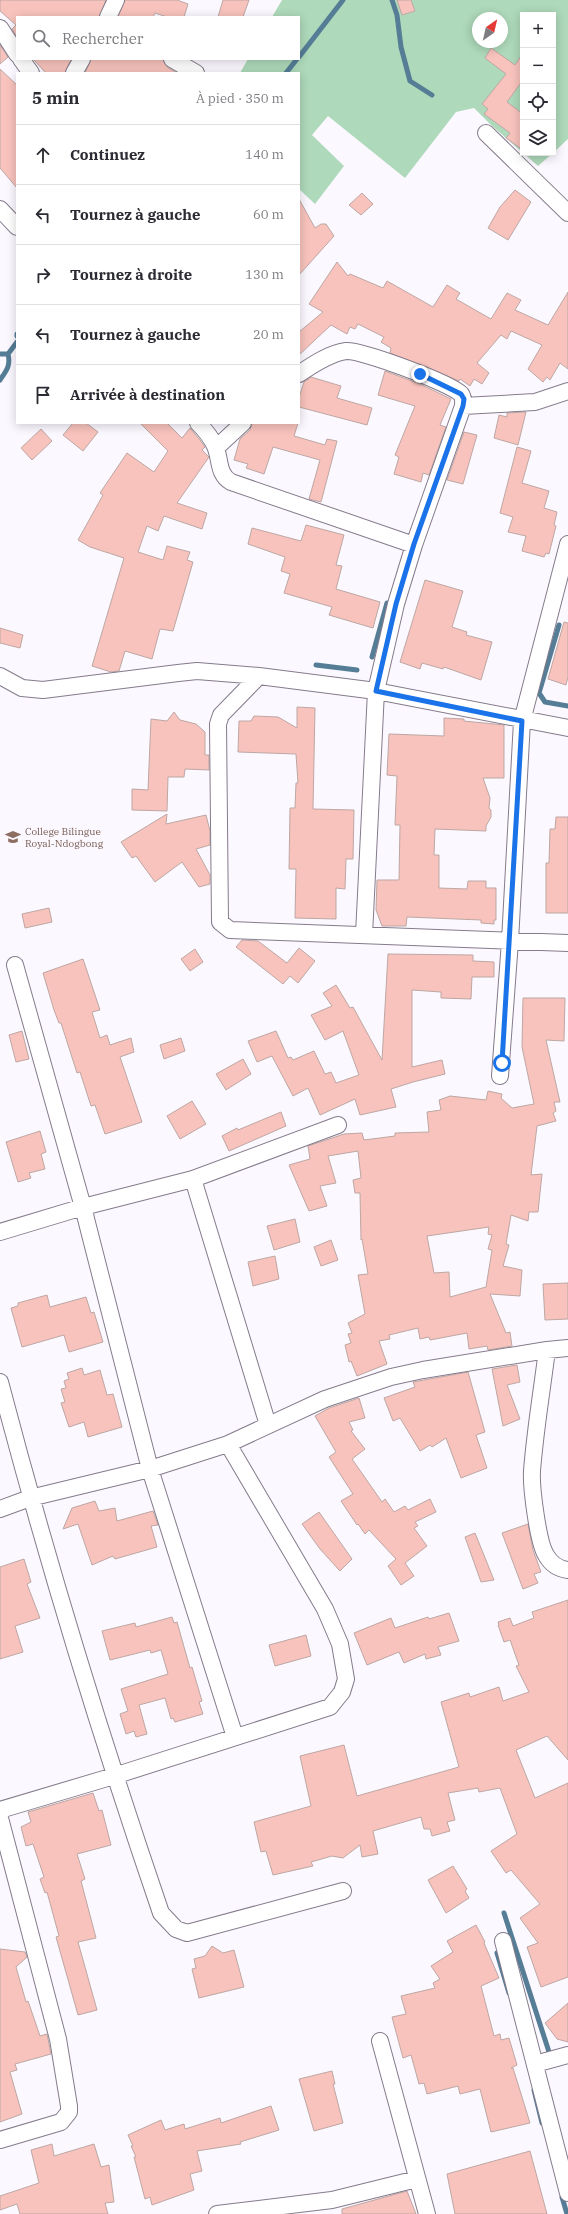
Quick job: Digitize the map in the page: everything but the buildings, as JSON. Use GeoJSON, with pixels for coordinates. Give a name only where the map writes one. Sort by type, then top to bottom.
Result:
{"type":"FeatureCollection","features":[{"type":"Feature","properties":{"kind":"street"},"geometry":{"type":"LineString","coordinates":[[108,16],[116,0]]}},
{"type":"Feature","properties":{"kind":"street"},"geometry":{"type":"LineString","coordinates":[[0,28],[16,52]]}},
{"type":"Feature","properties":{"kind":"street"},"geometry":{"type":"LineString","coordinates":[[22,60],[31,72]]}},
{"type":"Feature","properties":{"kind":"street"},"geometry":{"type":"LineString","coordinates":[[75,72],[81,60]]}},
{"type":"Feature","properties":{"kind":"street"},"geometry":{"type":"LineString","coordinates":[[173,60],[190,72]]}},
{"type":"Feature","properties":{"kind":"street"},"geometry":{"type":"LineString","coordinates":[[486,134],[568,213]]}},
{"type":"Feature","properties":{"kind":"street"},"geometry":{"type":"LineString","coordinates":[[0,209],[16,227]]}},
{"type":"Feature","properties":{"kind":"street"},"geometry":{"type":"LineString","coordinates":[[300,373],[314,364],[340,352],[354,352],[432,379],[461,394],[464,399],[463,406],[414,544],[396,604],[376,691],[364,935]]}},
{"type":"Feature","properties":{"kind":"street"},"geometry":{"type":"LineString","coordinates":[[463,406],[535,402],[568,391]]}},
{"type":"Feature","properties":{"kind":"street"},"geometry":{"type":"LineString","coordinates":[[199,424],[211,438],[216,448],[222,474],[231,482],[414,544]]}},
{"type":"Feature","properties":{"kind":"street"},"geometry":{"type":"LineString","coordinates":[[216,448],[241,424]]}},
{"type":"Feature","properties":{"kind":"street"},"geometry":{"type":"LineString","coordinates":[[500,1076],[510,941],[522,721],[568,544]]}},
{"type":"Feature","properties":{"kind":"street"},"geometry":{"type":"LineString","coordinates":[[0,676],[22,688],[43,690],[178,673],[197,672],[259,676],[376,691],[522,721],[568,728]]}},
{"type":"Feature","properties":{"kind":"street"},"geometry":{"type":"LineString","coordinates":[[259,676],[221,715],[218,724],[220,922],[230,930],[568,943]]}},
{"type":"Feature","properties":{"kind":"street"},"geometry":{"type":"LineString","coordinates":[[15,965],[83,1207],[150,1469],[235,1737]]}},
{"type":"Feature","properties":{"kind":"street"},"geometry":{"type":"LineString","coordinates":[[0,1232],[83,1207],[193,1179],[338,1126]]}},
{"type":"Feature","properties":{"kind":"street"},"geometry":{"type":"LineString","coordinates":[[193,1179],[268,1425]]}},
{"type":"Feature","properties":{"kind":"street"},"geometry":{"type":"LineString","coordinates":[[0,1509],[30,1498],[150,1469],[228,1444],[325,1399],[391,1377],[423,1370],[568,1348]]}},
{"type":"Feature","properties":{"kind":"street"},"geometry":{"type":"LineString","coordinates":[[547,1350],[532,1472],[536,1513],[545,1554],[552,1563],[562,1569],[568,1570]]}},
{"type":"Feature","properties":{"kind":"street"},"geometry":{"type":"LineString","coordinates":[[0,1382],[30,1498],[114,1776],[161,1913],[176,1929],[188,1933],[342,1891]]}},
{"type":"Feature","properties":{"kind":"street"},"geometry":{"type":"LineString","coordinates":[[0,1810],[114,1776],[330,1707],[342,1692],[346,1679],[340,1644],[325,1608],[228,1444]]}},
{"type":"Feature","properties":{"kind":"street"},"geometry":{"type":"LineString","coordinates":[[0,1818],[58,2039],[69,2106],[69,2112],[61,2122],[0,2140]]}},
{"type":"Feature","properties":{"kind":"street"},"geometry":{"type":"LineString","coordinates":[[503,1941],[568,2193]]}},
{"type":"Feature","properties":{"kind":"street"},"geometry":{"type":"LineString","coordinates":[[380,2041],[427,2214]]}},
{"type":"Feature","properties":{"kind":"street"},"geometry":{"type":"LineString","coordinates":[[535,2064],[568,2055]]}},
{"type":"Feature","properties":{"kind":"street"},"geometry":{"type":"LineString","coordinates":[[217,2214],[332,2200],[418,2179]]}},
{"type":"Feature","properties":{"kind":"green space"},"geometry":{"type":"Polygon","coordinates":[[[282,0],[568,0],[568,139],[556,150],[556,12],[520,12],[520,150],[474,108],[456,112],[405,178],[328,116],[312,135],[344,166],[315,204],[300,190],[300,72],[241,72],[247,60],[300,60],[300,16],[273,16],[282,0]]]}},
{"type":"Feature","properties":{"kind":"green space"},"geometry":{"type":"Polygon","coordinates":[[[526,156],[550,156],[538,166],[526,156]]]}},
{"type":"Feature","properties":{"kind":"waterway"},"geometry":{"type":"LineString","coordinates":[[300,56],[343,0]]}},
{"type":"Feature","properties":{"kind":"waterway"},"geometry":{"type":"LineString","coordinates":[[392,0],[397,15],[401,47],[410,81],[432,95]]}},
{"type":"Feature","properties":{"kind":"waterway"},"geometry":{"type":"LineString","coordinates":[[287,72],[296,60]]}},
{"type":"Feature","properties":{"kind":"waterway"},"geometry":{"type":"LineString","coordinates":[[0,354],[8,354],[16,343]]}},
{"type":"Feature","properties":{"kind":"waterway"},"geometry":{"type":"LineString","coordinates":[[0,380],[6,371],[9,362],[8,354]]}},
{"type":"Feature","properties":{"kind":"waterway"},"geometry":{"type":"LineString","coordinates":[[372,657],[387,603]]}},
{"type":"Feature","properties":{"kind":"waterway"},"geometry":{"type":"LineString","coordinates":[[559,625],[539,693],[545,702],[568,706]]}},
{"type":"Feature","properties":{"kind":"waterway"},"geometry":{"type":"LineString","coordinates":[[316,665],[357,670]]}},
{"type":"Feature","properties":{"kind":"waterway"},"geometry":{"type":"LineString","coordinates":[[504,1913],[550,2055]]}},
{"type":"Feature","properties":{"kind":"waterway"},"geometry":{"type":"LineString","coordinates":[[497,1953],[509,1993]]}},
{"type":"Feature","properties":{"kind":"waterway"},"geometry":{"type":"LineString","coordinates":[[534,2090],[542,2123]]}},
{"type":"Feature","properties":{"kind":"waterway"},"geometry":{"type":"LineString","coordinates":[[562,2197],[567,2214]]}},
{"type":"Feature","properties":{"kind":"place","name":"College Bilingue Royal-Ndogbong"},"geometry":{"type":"Point","coordinates":[13,837]}},
{"type":"Feature","properties":{"kind":"route"},"geometry":{"type":"LineString","coordinates":[[420,374],[461,394],[464,399],[463,406],[414,544],[396,604],[376,691],[522,721],[502,1063]]}}]}
